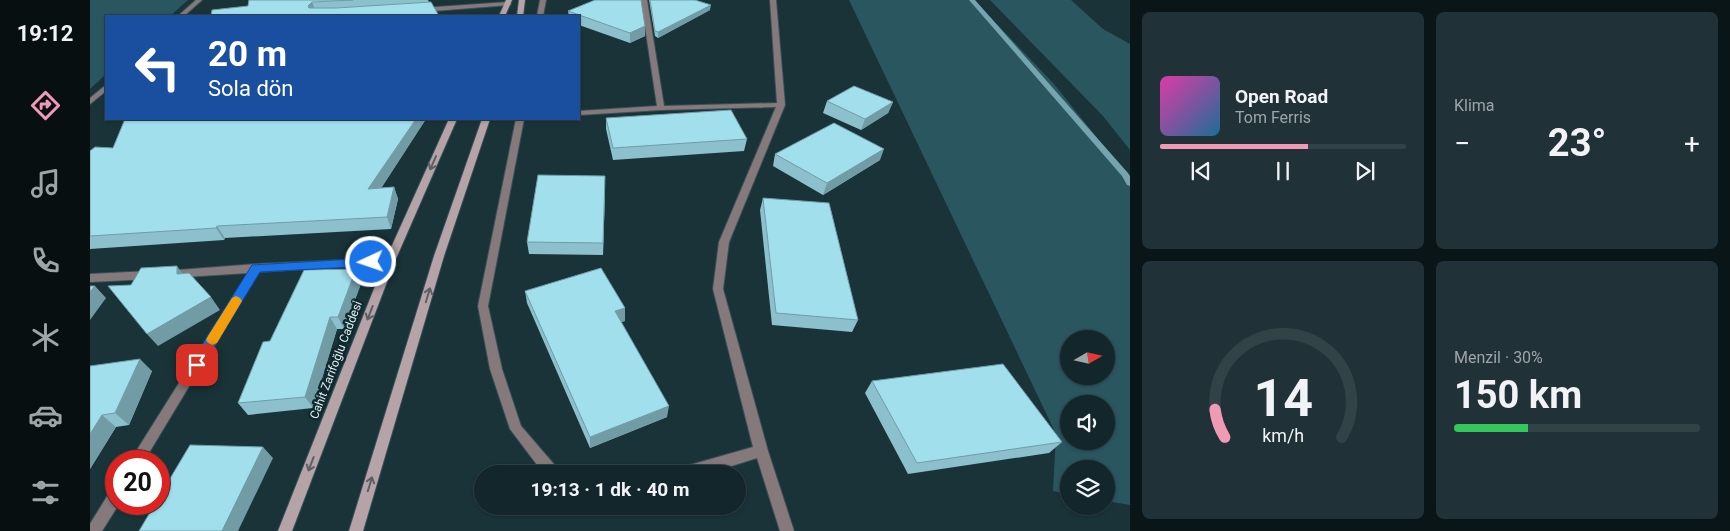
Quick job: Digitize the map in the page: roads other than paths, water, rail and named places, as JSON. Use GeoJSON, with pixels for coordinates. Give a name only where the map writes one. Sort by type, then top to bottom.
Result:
{"type":"FeatureCollection","features":[{"type":"Feature","properties":{"kind":"main road"},"geometry":{"type":"LineString","coordinates":[[520,15],[522,0]]}},
{"type":"Feature","properties":{"kind":"main road"},"geometry":{"type":"LineString","coordinates":[[502,15],[508,2]]}},
{"type":"Feature","properties":{"kind":"main road","name":"Cahit Zarifoğlu Caddesi"},"geometry":{"type":"LineString","coordinates":[[285,531],[390,261],[453,120]]}},
{"type":"Feature","properties":{"kind":"main road"},"geometry":{"type":"LineString","coordinates":[[356,531],[436,266],[486,120]]}},
{"type":"Feature","properties":{"kind":"street"},"geometry":{"type":"LineString","coordinates":[[182,15],[199,0]]}},
{"type":"Feature","properties":{"kind":"street"},"geometry":{"type":"LineString","coordinates":[[540,15],[543,0]]}},
{"type":"Feature","properties":{"kind":"street"},"geometry":{"type":"LineString","coordinates":[[644,0],[661,108]]}},
{"type":"Feature","properties":{"kind":"street"},"geometry":{"type":"LineString","coordinates":[[773,0],[781,105],[724,242],[718,289],[761,451],[787,531]]}},
{"type":"Feature","properties":{"kind":"street"},"geometry":{"type":"LineString","coordinates":[[412,10],[508,2]]}},
{"type":"Feature","properties":{"kind":"street"},"geometry":{"type":"LineString","coordinates":[[90,102],[105,88]]}},
{"type":"Feature","properties":{"kind":"street"},"geometry":{"type":"LineString","coordinates":[[580,113],[661,108],[781,105]]}},
{"type":"Feature","properties":{"kind":"street"},"geometry":{"type":"LineString","coordinates":[[520,120],[483,306],[496,369],[516,429],[546,465]]}},
{"type":"Feature","properties":{"kind":"street"},"geometry":{"type":"LineString","coordinates":[[90,278],[390,261]]}},
{"type":"Feature","properties":{"kind":"street"},"geometry":{"type":"LineString","coordinates":[[144,450],[256,268]]}},
{"type":"Feature","properties":{"kind":"street"},"geometry":{"type":"LineString","coordinates":[[714,465],[761,451]]}},
{"type":"Feature","properties":{"kind":"street"},"geometry":{"type":"LineString","coordinates":[[94,531],[105,513]]}},
{"type":"Feature","properties":{"kind":"waterway"},"geometry":{"type":"LineString","coordinates":[[972,0],[1130,183]]}}]}
